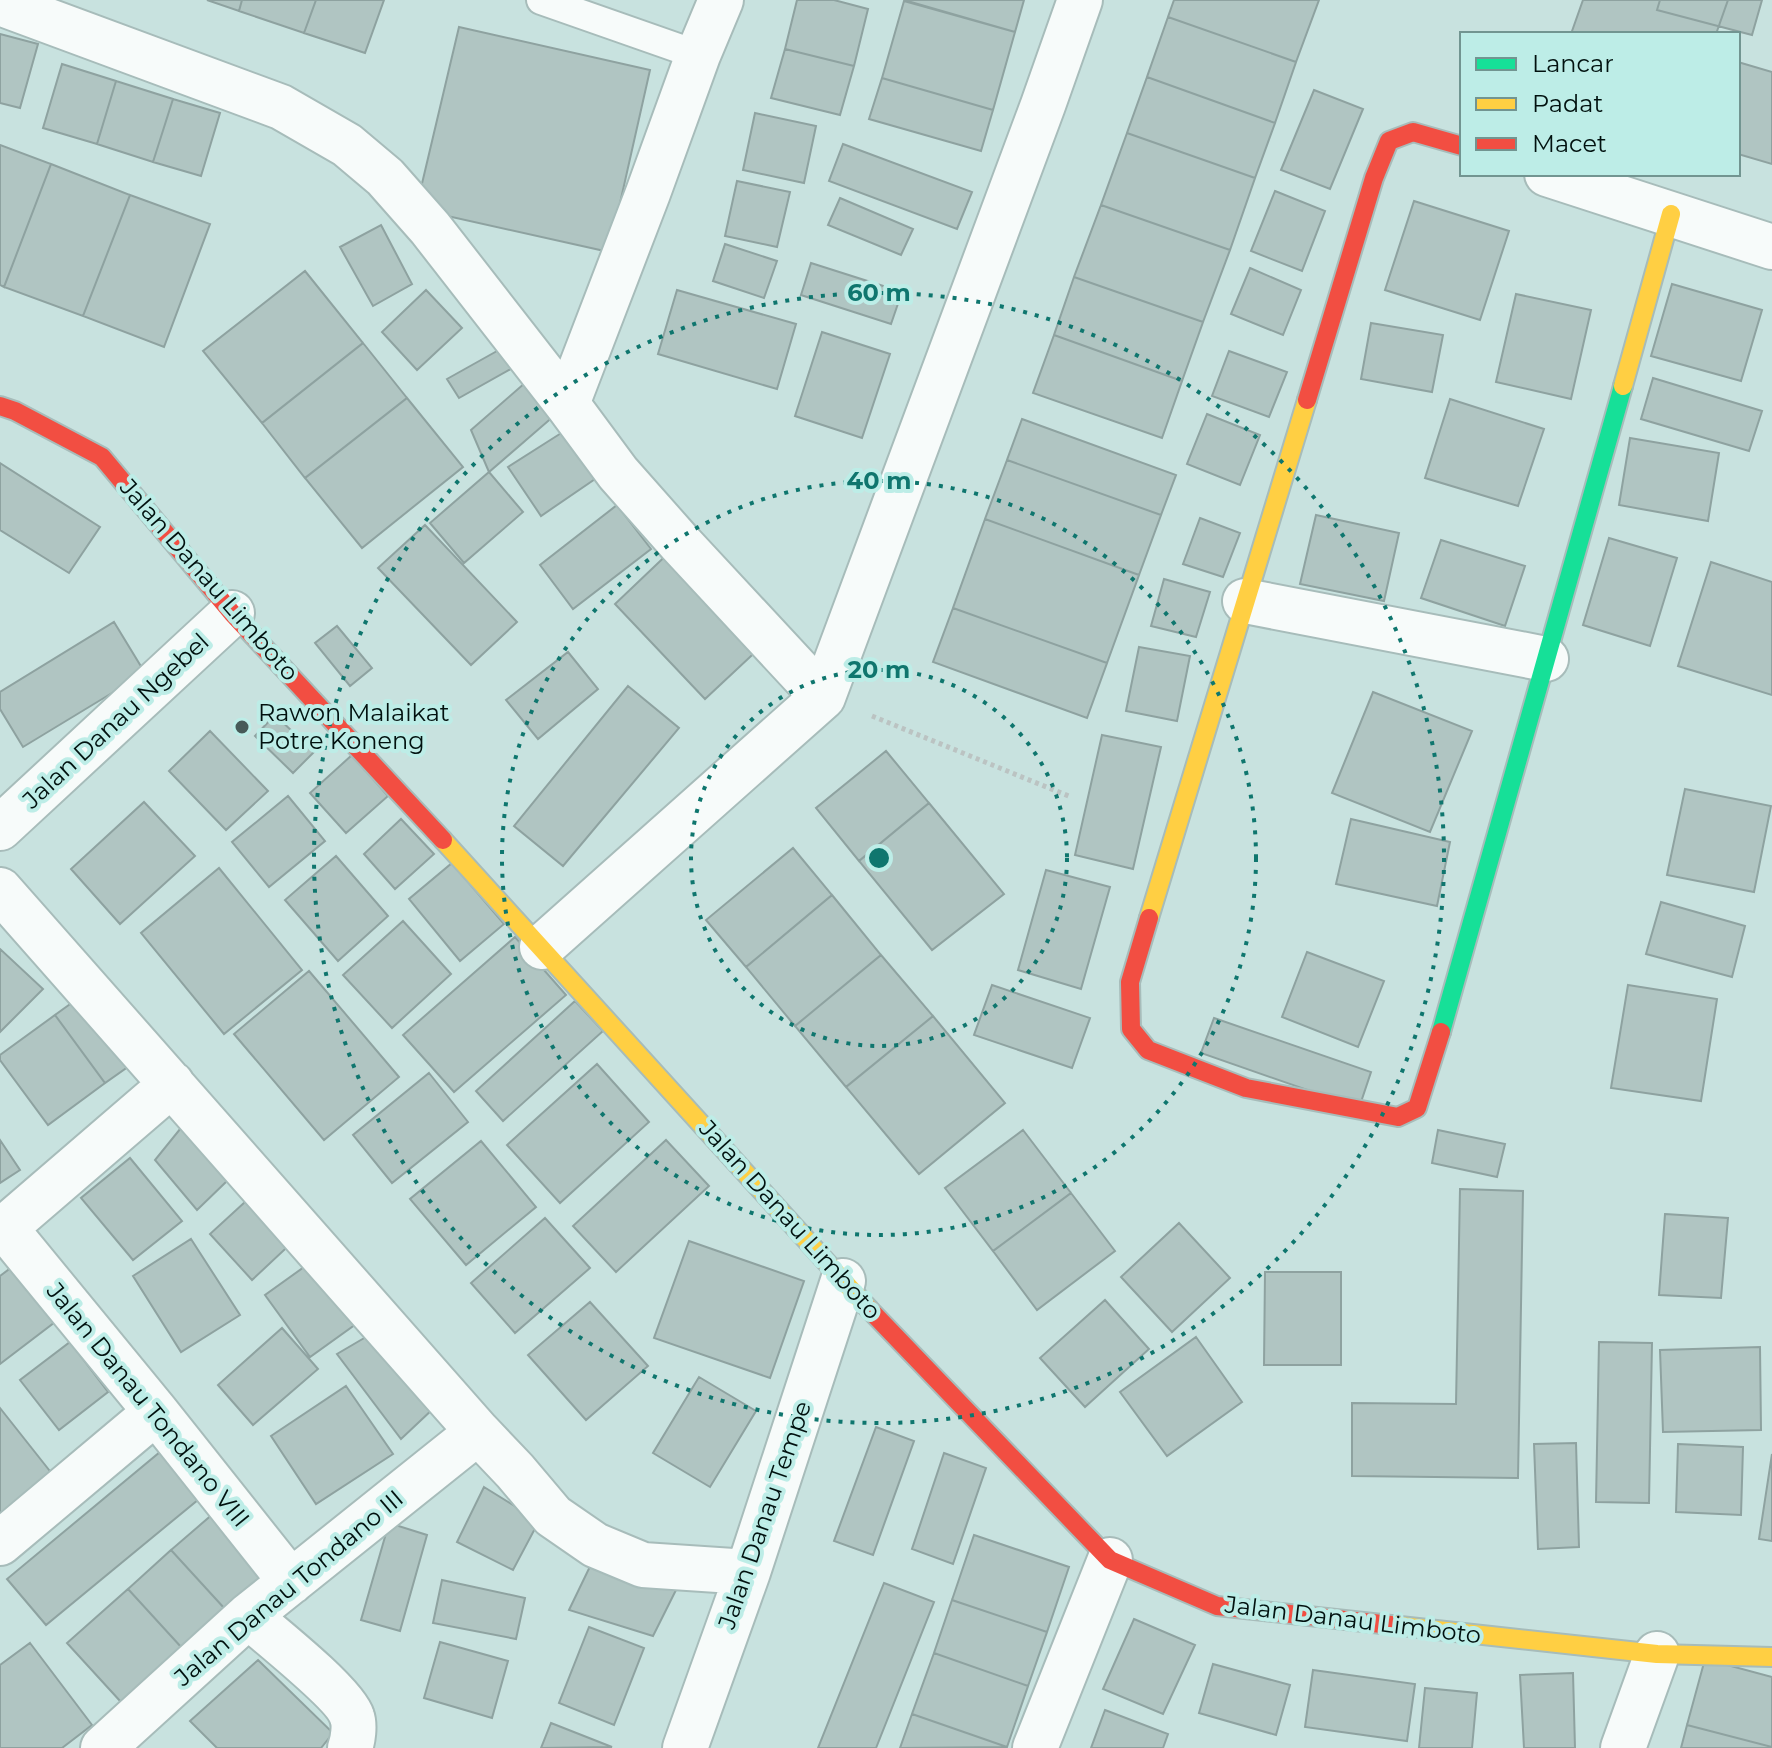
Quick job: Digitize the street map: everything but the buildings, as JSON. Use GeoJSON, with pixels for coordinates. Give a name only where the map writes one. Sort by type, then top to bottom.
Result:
{"type":"FeatureCollection","features":[{"type":"Feature","properties":{"kind":"street"},"geometry":{"type":"LineString","coordinates":[[567,404],[721,0]]}},
{"type":"Feature","properties":{"kind":"street"},"geometry":{"type":"LineString","coordinates":[[542,947],[823,697],[1080,0]]}},
{"type":"Feature","properties":{"kind":"street"},"geometry":{"type":"LineString","coordinates":[[0,3],[281,107],[347,145],[385,177],[430,228],[618,473],[823,697]]}},
{"type":"Feature","properties":{"kind":"street"},"geometry":{"type":"LineString","coordinates":[[1460,145],[1413,132],[1389,141],[1374,178],[1130,982],[1131,1029],[1148,1050],[1246,1088],[1398,1117],[1417,1108],[1671,214]]}},
{"type":"Feature","properties":{"kind":"street"},"geometry":{"type":"LineString","coordinates":[[1553,176],[1772,247]]}},
{"type":"Feature","properties":{"kind":"street","name":"Jalan Danau Limboto"},"geometry":{"type":"LineString","coordinates":[[0,406],[102,457],[232,613],[542,947],[843,1281],[1110,1560],[1217,1606],[1657,1654],[1772,1657]]}},
{"type":"Feature","properties":{"kind":"street"},"geometry":{"type":"LineString","coordinates":[[1245,601],[1546,659]]}},
{"type":"Feature","properties":{"kind":"street","name":"Jalan Danau Ngebel"},"geometry":{"type":"LineString","coordinates":[[0,828],[232,613]]}},
{"type":"Feature","properties":{"kind":"street"},"geometry":{"type":"LineString","coordinates":[[0,890],[553,1516],[595,1545],[643,1565],[748,1572]]}},
{"type":"Feature","properties":{"kind":"street"},"geometry":{"type":"LineString","coordinates":[[2,1230],[172,1084]]}},
{"type":"Feature","properties":{"kind":"street","name":"Jalan Danau Tondano VIII"},"geometry":{"type":"LineString","coordinates":[[2,1230],[156,1412],[291,1582]]}},
{"type":"Feature","properties":{"kind":"street","name":"Jalan Danau Tempe"},"geometry":{"type":"LineString","coordinates":[[685,1748],[748,1572],[843,1281]]}},
{"type":"Feature","properties":{"kind":"street"},"geometry":{"type":"LineString","coordinates":[[0,1543],[156,1412]]}},
{"type":"Feature","properties":{"kind":"street","name":"Jalan Danau Tondano III"},"geometry":{"type":"LineString","coordinates":[[103,1748],[248,1616],[478,1432]]}},
{"type":"Feature","properties":{"kind":"street"},"geometry":{"type":"LineString","coordinates":[[1035,1748],[1110,1560]]}},
{"type":"Feature","properties":{"kind":"street"},"geometry":{"type":"LineString","coordinates":[[248,1616],[337,1695],[352,1717],[350,1748]]}},
{"type":"Feature","properties":{"kind":"street"},"geometry":{"type":"LineString","coordinates":[[1623,1748],[1657,1654]]}},
{"type":"Feature","properties":{"kind":"lane"},"geometry":{"type":"LineString","coordinates":[[541,0],[698,55]]}},
{"type":"Feature","properties":{"kind":"path"},"geometry":{"type":"LineString","coordinates":[[823,697],[1071,797]]}},
{"type":"Feature","properties":{"kind":"traffic: fast"},"geometry":{"type":"LineString","coordinates":[[1441,1032],[1623,386]]}},
{"type":"Feature","properties":{"kind":"traffic: slow"},"geometry":{"type":"LineString","coordinates":[[1623,386],[1671,214]]}},
{"type":"Feature","properties":{"kind":"traffic: slow"},"geometry":{"type":"LineString","coordinates":[[1149,918],[1307,400]]}},
{"type":"Feature","properties":{"kind":"traffic: slow"},"geometry":{"type":"LineString","coordinates":[[443,840],[869,1309]]}},
{"type":"Feature","properties":{"kind":"traffic: slow"},"geometry":{"type":"LineString","coordinates":[[1391,1625],[1657,1654],[1772,1657]]}},
{"type":"Feature","properties":{"kind":"traffic: jam"},"geometry":{"type":"LineString","coordinates":[[1307,400],[1374,178],[1389,141],[1413,132],[1460,145]]}},
{"type":"Feature","properties":{"kind":"traffic: jam"},"geometry":{"type":"LineString","coordinates":[[0,406],[102,457],[232,613],[443,840]]}},
{"type":"Feature","properties":{"kind":"traffic: jam"},"geometry":{"type":"LineString","coordinates":[[1149,918],[1130,982],[1131,1029],[1148,1050],[1246,1088],[1398,1117],[1417,1108],[1441,1032]]}},
{"type":"Feature","properties":{"kind":"traffic: jam"},"geometry":{"type":"LineString","coordinates":[[869,1309],[1110,1560],[1217,1606],[1391,1625]]}},
{"type":"Feature","properties":{"kind":"place","name":"Rawon Malaikat Potre Koneng"},"geometry":{"type":"Point","coordinates":[242,727]}}]}
